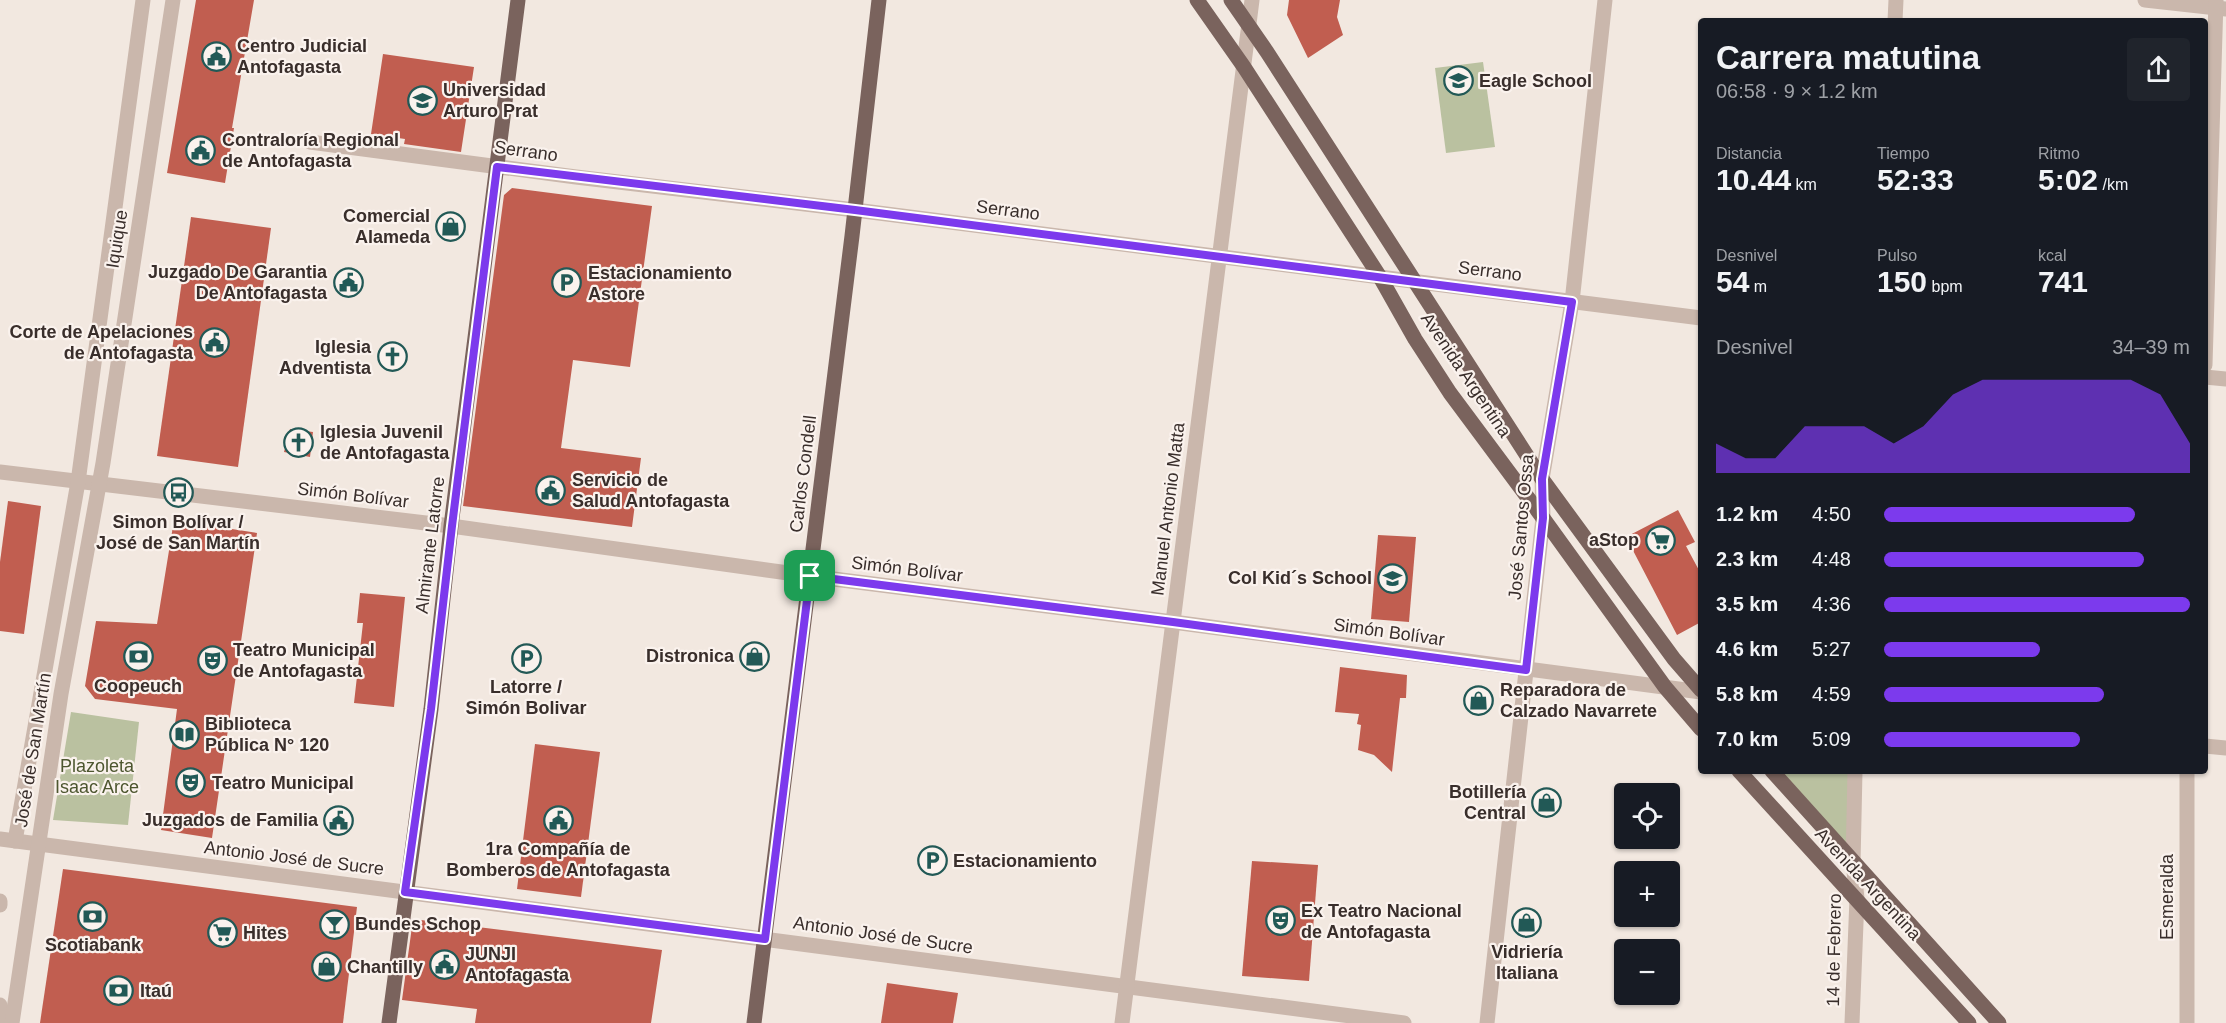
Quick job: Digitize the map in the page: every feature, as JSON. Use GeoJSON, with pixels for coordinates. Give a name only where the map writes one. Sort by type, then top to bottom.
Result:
{"type":"FeatureCollection","features":[{"type":"Feature","properties":{"kind":"main road","name":"Almirante Latorre"},"geometry":{"type":"LineString","coordinates":[[389,1023],[431,709],[518,0]]}},
{"type":"Feature","properties":{"kind":"main road","name":"Carlos Condell"},"geometry":{"type":"LineString","coordinates":[[754,1023],[879,0]]}},
{"type":"Feature","properties":{"kind":"main road","name":"Avenida Argentina"},"geometry":{"type":"LineString","coordinates":[[1197,0],[1244,67],[1380,277],[1415,339],[1450,393],[1665,687],[1698,726]]}},
{"type":"Feature","properties":{"kind":"main road","name":"Avenida Argentina"},"geometry":{"type":"LineString","coordinates":[[1231,0],[1542,479],[1674,659],[1698,687]]}},
{"type":"Feature","properties":{"kind":"main road","name":"Avenida Argentina"},"geometry":{"type":"LineString","coordinates":[[1742,774],[1969,1023]]}},
{"type":"Feature","properties":{"kind":"main road","name":"Avenida Argentina"},"geometry":{"type":"LineString","coordinates":[[1775,774],[1999,1023]]}},
{"type":"Feature","properties":{"kind":"street","name":"Iquique"},"geometry":{"type":"LineString","coordinates":[[78,482],[143,0]]}},
{"type":"Feature","properties":{"kind":"street","name":"Iquique"},"geometry":{"type":"LineString","coordinates":[[100,484],[173,0]]}},
{"type":"Feature","properties":{"kind":"street","name":"Manuel Antonio Matta"},"geometry":{"type":"LineString","coordinates":[[1122,1023],[1252,0]]}},
{"type":"Feature","properties":{"kind":"street","name":"José Santos Ossa"},"geometry":{"type":"LineString","coordinates":[[1487,1023],[1543,518],[1542,479],[1572,302],[1605,0]]}},
{"type":"Feature","properties":{"kind":"street"},"geometry":{"type":"LineString","coordinates":[[1895,18],[1896,0]]}},
{"type":"Feature","properties":{"kind":"street"},"geometry":{"type":"LineString","coordinates":[[2145,0],[2219,6],[2208,288]]}},
{"type":"Feature","properties":{"kind":"street","name":"Serrano"},"geometry":{"type":"LineString","coordinates":[[310,142],[1698,318]]}},
{"type":"Feature","properties":{"kind":"street"},"geometry":{"type":"LineString","coordinates":[[2208,377],[2226,379]]}},
{"type":"Feature","properties":{"kind":"street","name":"Simón Bolívar"},"geometry":{"type":"LineString","coordinates":[[0,472],[452,526],[810,576],[1698,691]]}},
{"type":"Feature","properties":{"kind":"street","name":"José de San Martín"},"geometry":{"type":"LineString","coordinates":[[7,840],[78,482]]}},
{"type":"Feature","properties":{"kind":"street","name":"José de San Martín"},"geometry":{"type":"LineString","coordinates":[[12,1023],[61,694],[100,484]]}},
{"type":"Feature","properties":{"kind":"street"},"geometry":{"type":"LineString","coordinates":[[2208,746],[2226,748]]}},
{"type":"Feature","properties":{"kind":"street","name":"14 de Febrero"},"geometry":{"type":"LineString","coordinates":[[1852,1023],[1857,898],[1853,863],[1855,774]]}},
{"type":"Feature","properties":{"kind":"street","name":"Esmeralda"},"geometry":{"type":"LineString","coordinates":[[2187,774],[2187,1023]]}},
{"type":"Feature","properties":{"kind":"street","name":"Antonio José de Sucre"},"geometry":{"type":"LineString","coordinates":[[7,840],[1404,1023]]}},
{"type":"Feature","properties":{"kind":"street"},"geometry":{"type":"LineString","coordinates":[[0,1005],[3,1023]]}},
{"type":"Feature","properties":{"kind":"green space"},"geometry":{"type":"Polygon","coordinates":[[[1483,62],[1495,147],[1446,153],[1435,68],[1483,62]]]}},
{"type":"Feature","properties":{"kind":"green space","name":"Plazoleta Isaac Arce"},"geometry":{"type":"Polygon","coordinates":[[[71,712],[139,722],[128,825],[53,820],[71,712]]]}},
{"type":"Feature","properties":{"kind":"green space"},"geometry":{"type":"Polygon","coordinates":[[[1775,774],[1855,774],[1853,863],[1775,774]]]}},
{"type":"Feature","properties":{"kind":"building","name":"Centro Judicial Antofagasta"},"geometry":{"type":"Polygon","coordinates":[[[196,0],[254,0],[225,183],[167,173],[196,0]]]}},
{"type":"Feature","properties":{"kind":"building"},"geometry":{"type":"Polygon","coordinates":[[[1289,0],[1340,0],[1337,17],[1343,35],[1308,58],[1287,15],[1289,0]]]}},
{"type":"Feature","properties":{"kind":"building","name":"Universidad Arturo Prat"},"geometry":{"type":"Polygon","coordinates":[[[383,54],[474,67],[461,152],[404,144],[405,139],[371,134],[383,54]]]}},
{"type":"Feature","properties":{"kind":"building","name":"Estacionamiento Astore"},"geometry":{"type":"Polygon","coordinates":[[[512,188],[652,206],[630,367],[573,360],[561,448],[641,458],[632,527],[463,506],[504,195],[512,188]]]}},
{"type":"Feature","properties":{"kind":"building","name":"Corte de Apelaciones de Antofagasta"},"geometry":{"type":"Polygon","coordinates":[[[191,217],[271,228],[238,467],[157,456],[191,217]]]}},
{"type":"Feature","properties":{"kind":"building","name":"Iglesia Juvenil de Antofagasta"},"geometry":{"type":"Polygon","coordinates":[[[290,429],[313,432],[310,457],[284,452],[290,429]]]}},
{"type":"Feature","properties":{"kind":"building"},"geometry":{"type":"Polygon","coordinates":[[[8,501],[41,506],[24,634],[0,631],[0,562],[8,501]]]}},
{"type":"Feature","properties":{"kind":"building"},"geometry":{"type":"Polygon","coordinates":[[[1678,510],[1695,542],[1686,546],[1698,568],[1698,624],[1677,635],[1626,537],[1678,510]]]}},
{"type":"Feature","properties":{"kind":"building","name":"Teatro Municipal de Antofagasta"},"geometry":{"type":"Polygon","coordinates":[[[174,520],[257,533],[212,838],[161,830],[177,709],[95,699],[85,686],[96,621],[157,624],[174,520]]]}},
{"type":"Feature","properties":{"kind":"building","name":"Col Kid´s School"},"geometry":{"type":"Polygon","coordinates":[[[1378,535],[1416,537],[1409,622],[1371,619],[1378,535]]]}},
{"type":"Feature","properties":{"kind":"building"},"geometry":{"type":"Polygon","coordinates":[[[360,593],[405,597],[394,707],[354,703],[363,623],[357,623],[360,593]]]}},
{"type":"Feature","properties":{"kind":"building"},"geometry":{"type":"Polygon","coordinates":[[[1340,667],[1407,675],[1406,698],[1400,698],[1392,772],[1374,755],[1358,750],[1361,725],[1357,724],[1359,714],[1335,712],[1340,667]]]}},
{"type":"Feature","properties":{"kind":"building","name":"1ra Compañía de Bomberos de Antofagasta"},"geometry":{"type":"Polygon","coordinates":[[[535,744],[600,752],[581,897],[517,889],[535,744]]]}},
{"type":"Feature","properties":{"kind":"building","name":"Ex Teatro Nacional de Antofagasta"},"geometry":{"type":"Polygon","coordinates":[[[1252,861],[1318,865],[1309,981],[1242,976],[1252,861]]]}},
{"type":"Feature","properties":{"kind":"building"},"geometry":{"type":"Polygon","coordinates":[[[63,869],[357,907],[343,1023],[40,1023],[63,869]]]}},
{"type":"Feature","properties":{"kind":"building"},"geometry":{"type":"Polygon","coordinates":[[[413,919],[662,950],[651,1023],[475,1023],[477,1009],[402,1000],[413,919]]]}},
{"type":"Feature","properties":{"kind":"building"},"geometry":{"type":"Polygon","coordinates":[[[887,983],[958,993],[953,1023],[881,1023],[887,983]]]}},
{"type":"Feature","properties":{"kind":"place","name":"Centro Judicial Antofagasta"},"geometry":{"type":"Point","coordinates":[216,56]}},
{"type":"Feature","properties":{"kind":"place","name":"Eagle School"},"geometry":{"type":"Point","coordinates":[1458,81]}},
{"type":"Feature","properties":{"kind":"place","name":"Universidad Arturo Prat"},"geometry":{"type":"Point","coordinates":[422,100]}},
{"type":"Feature","properties":{"kind":"place","name":"Contraloría Regional de Antofagasta"},"geometry":{"type":"Point","coordinates":[201,150]}},
{"type":"Feature","properties":{"kind":"place","name":"Comercial Alameda"},"geometry":{"type":"Point","coordinates":[451,226]}},
{"type":"Feature","properties":{"kind":"place","name":"Juzgado De Garantia De Antofagasta"},"geometry":{"type":"Point","coordinates":[348,282]}},
{"type":"Feature","properties":{"kind":"place","name":"Estacionamiento Astore"},"geometry":{"type":"Point","coordinates":[567,283]}},
{"type":"Feature","properties":{"kind":"place","name":"Corte de Apelaciones de Antofagasta"},"geometry":{"type":"Point","coordinates":[214,342]}},
{"type":"Feature","properties":{"kind":"place","name":"Iglesia Adventista"},"geometry":{"type":"Point","coordinates":[392,357]}},
{"type":"Feature","properties":{"kind":"place","name":"Iglesia Juvenil de Antofagasta"},"geometry":{"type":"Point","coordinates":[299,442]}},
{"type":"Feature","properties":{"kind":"place","name":"Servicio de Salud Antofagasta"},"geometry":{"type":"Point","coordinates":[551,490]}},
{"type":"Feature","properties":{"kind":"place","name":"Simon Bolívar / José de San Martín"},"geometry":{"type":"Point","coordinates":[178,493]}},
{"type":"Feature","properties":{"kind":"place","name":"aStop"},"geometry":{"type":"Point","coordinates":[1660,540]}},
{"type":"Feature","properties":{"kind":"place","name":"Col Kid´s School"},"geometry":{"type":"Point","coordinates":[1393,578]}},
{"type":"Feature","properties":{"kind":"place","name":"Distronica"},"geometry":{"type":"Point","coordinates":[755,656]}},
{"type":"Feature","properties":{"kind":"place","name":"Coopeuch"},"geometry":{"type":"Point","coordinates":[138,657]}},
{"type":"Feature","properties":{"kind":"place","name":"Latorre / Simón Bolivar"},"geometry":{"type":"Point","coordinates":[526,658]}},
{"type":"Feature","properties":{"kind":"place","name":"Teatro Municipal de Antofagasta"},"geometry":{"type":"Point","coordinates":[212,660]}},
{"type":"Feature","properties":{"kind":"place","name":"Reparadora de Calzado Navarrete"},"geometry":{"type":"Point","coordinates":[1479,700]}},
{"type":"Feature","properties":{"kind":"place","name":"Biblioteca Pública N° 120"},"geometry":{"type":"Point","coordinates":[184,734]}},
{"type":"Feature","properties":{"kind":"place","name":"Teatro Municipal"},"geometry":{"type":"Point","coordinates":[191,783]}},
{"type":"Feature","properties":{"kind":"place","name":"Botillería Central"},"geometry":{"type":"Point","coordinates":[1547,802]}},
{"type":"Feature","properties":{"kind":"place","name":"Juzgados de Familia"},"geometry":{"type":"Point","coordinates":[339,820]}},
{"type":"Feature","properties":{"kind":"place","name":"1ra Compañía de Bomberos de Antofagasta"},"geometry":{"type":"Point","coordinates":[558,820]}},
{"type":"Feature","properties":{"kind":"place","name":"Estacionamiento"},"geometry":{"type":"Point","coordinates":[932,861]}},
{"type":"Feature","properties":{"kind":"place","name":"Scotiabank"},"geometry":{"type":"Point","coordinates":[93,916]}},
{"type":"Feature","properties":{"kind":"place","name":"Ex Teatro Nacional de Antofagasta"},"geometry":{"type":"Point","coordinates":[1280,921]}},
{"type":"Feature","properties":{"kind":"place","name":"Vidriería Italiana"},"geometry":{"type":"Point","coordinates":[1527,923]}},
{"type":"Feature","properties":{"kind":"place","name":"Bundes Schop"},"geometry":{"type":"Point","coordinates":[334,924]}},
{"type":"Feature","properties":{"kind":"place","name":"Hites"},"geometry":{"type":"Point","coordinates":[222,933]}},
{"type":"Feature","properties":{"kind":"place","name":"JUNJI Antofagasta"},"geometry":{"type":"Point","coordinates":[444,964]}},
{"type":"Feature","properties":{"kind":"place","name":"Chantilly"},"geometry":{"type":"Point","coordinates":[326,967]}},
{"type":"Feature","properties":{"kind":"place","name":"Itaú"},"geometry":{"type":"Point","coordinates":[119,991]}},
{"type":"Feature","properties":{"kind":"route"},"geometry":{"type":"LineString","coordinates":[[497,167],[855,210],[1572,302],[1542,479],[1543,518],[1526,670],[810,576],[765,939],[405,892],[431,709],[497,167]]}}]}
